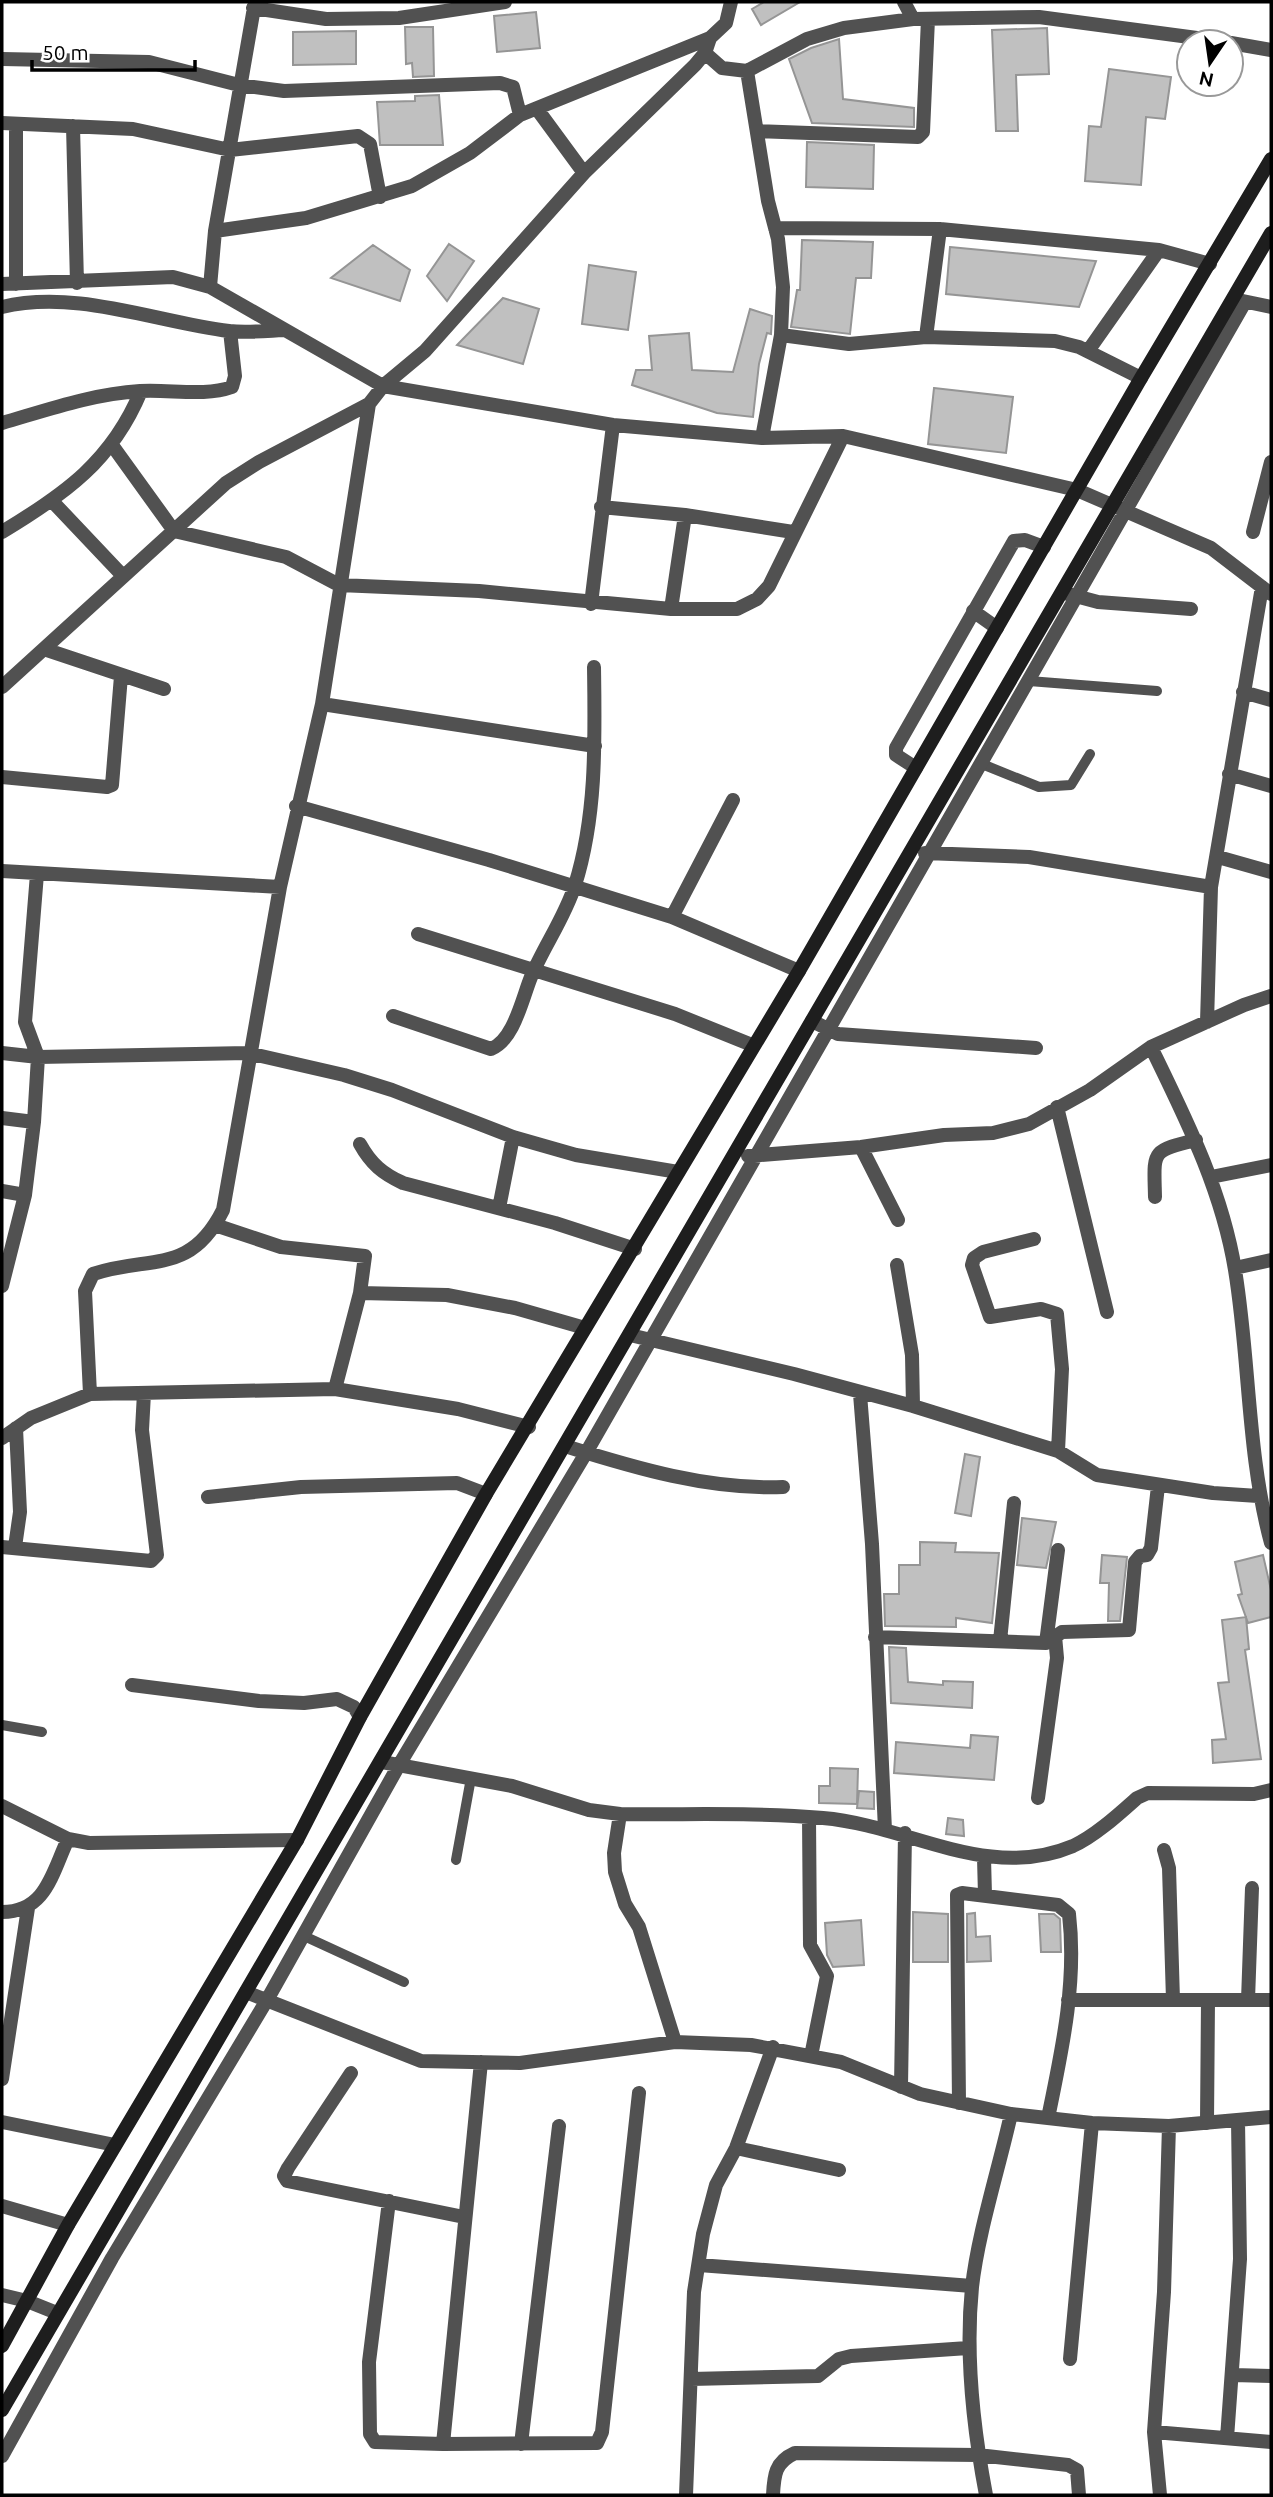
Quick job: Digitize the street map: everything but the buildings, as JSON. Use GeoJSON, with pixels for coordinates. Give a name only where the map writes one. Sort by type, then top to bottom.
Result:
{"type":"FeatureCollection","features":[{"type":"Feature","properties":{"kind":"main road"},"geometry":{"type":"LineString","coordinates":[[2,2346],[68,2225],[298,1840],[360,1717],[486,1494],[529,1427],[752,1045],[799,971],[1141,378],[1271,159]]}},
{"type":"Feature","properties":{"kind":"main road"},"geometry":{"type":"LineString","coordinates":[[2,2410],[967,757],[1022,677],[1070,595],[1240,301],[1271,233]]}},
{"type":"Feature","properties":{"kind":"street"},"geometry":{"type":"LineString","coordinates":[[211,287],[215,231],[254,5],[326,19],[399,18],[505,2]]}},
{"type":"Feature","properties":{"kind":"street"},"geometry":{"type":"LineString","coordinates":[[215,231],[306,218],[412,186],[470,153],[520,115],[710,38],[726,23],[731,2]]}},
{"type":"Feature","properties":{"kind":"street"},"geometry":{"type":"LineString","coordinates":[[904,2],[913,19]]}},
{"type":"Feature","properties":{"kind":"street"},"geometry":{"type":"LineString","coordinates":[[705,53],[722,68],[747,71],[807,39],[844,28],[913,19],[1039,17],[1175,35]]}},
{"type":"Feature","properties":{"kind":"street"},"geometry":{"type":"LineString","coordinates":[[758,131],[918,137],[923,132],[928,19]]}},
{"type":"Feature","properties":{"kind":"street"},"geometry":{"type":"LineString","coordinates":[[2,687],[226,483],[369,404],[383,386],[425,351],[584,173],[705,53],[710,38]]}},
{"type":"Feature","properties":{"kind":"street"},"geometry":{"type":"LineString","coordinates":[[1245,45],[1271,50]]}},
{"type":"Feature","properties":{"kind":"street"},"geometry":{"type":"LineString","coordinates":[[2,59],[149,62],[239,85],[284,91],[500,83],[513,87],[520,115]]}},
{"type":"Feature","properties":{"kind":"street"},"geometry":{"type":"LineString","coordinates":[[747,71],[783,287],[781,335],[762,438]]}},
{"type":"Feature","properties":{"kind":"street"},"geometry":{"type":"LineString","coordinates":[[537,108],[584,173]]}},
{"type":"Feature","properties":{"kind":"street"},"geometry":{"type":"LineString","coordinates":[[380,197],[370,144],[358,136],[230,150],[133,129],[9,123],[9,284],[173,277],[211,287],[383,386],[613,425],[762,438],[843,436],[1077,490],[1211,548],[1267,591],[1244,692],[1210,887],[1207,1022]]}},
{"type":"Feature","properties":{"kind":"street"},"geometry":{"type":"LineString","coordinates":[[73,127],[77,283]]}},
{"type":"Feature","properties":{"kind":"street"},"geometry":{"type":"LineString","coordinates":[[775,228],[940,229],[1159,250],[1210,264]]}},
{"type":"Feature","properties":{"kind":"street"},"geometry":{"type":"LineString","coordinates":[[926,337],[940,229]]}},
{"type":"Feature","properties":{"kind":"street"},"geometry":{"type":"LineString","coordinates":[[1088,351],[1159,250]]}},
{"type":"Feature","properties":{"kind":"street"},"geometry":{"type":"LineString","coordinates":[[1240,301],[1271,307]]}},
{"type":"Feature","properties":{"kind":"street"},"geometry":{"type":"LineString","coordinates":[[2,307],[43,302],[104,308],[230,331],[284,330]]}},
{"type":"Feature","properties":{"kind":"street"},"geometry":{"type":"LineString","coordinates":[[2,424],[98,396],[141,391],[219,392],[232,387],[235,376],[230,331]]}},
{"type":"Feature","properties":{"kind":"street"},"geometry":{"type":"LineString","coordinates":[[781,335],[849,344],[926,337],[1055,341],[1088,351],[1141,378]]}},
{"type":"Feature","properties":{"kind":"street"},"geometry":{"type":"LineString","coordinates":[[2,532],[52,501],[88,472],[113,445],[131,416],[141,391]]}},
{"type":"Feature","properties":{"kind":"street"},"geometry":{"type":"LineString","coordinates":[[90,1394],[85,1292],[93,1274],[172,1261],[215,1225],[223,1210],[248,1054],[280,887],[296,806],[322,704],[338,585],[369,404]]}},
{"type":"Feature","properties":{"kind":"street"},"geometry":{"type":"LineString","coordinates":[[591,604],[613,425]]}},
{"type":"Feature","properties":{"kind":"street"},"geometry":{"type":"LineString","coordinates":[[113,445],[174,531],[286,557],[338,585],[479,591],[591,604],[671,609],[737,609],[757,599],[769,586],[793,532],[843,436]]}},
{"type":"Feature","properties":{"kind":"street"},"geometry":{"type":"LineString","coordinates":[[1253,533],[1271,462]]}},
{"type":"Feature","properties":{"kind":"street"},"geometry":{"type":"LineString","coordinates":[[52,501],[123,576]]}},
{"type":"Feature","properties":{"kind":"street"},"geometry":{"type":"LineString","coordinates":[[601,507],[685,514],[793,532]]}},
{"type":"Feature","properties":{"kind":"street"},"geometry":{"type":"LineString","coordinates":[[671,609],[685,514]]}},
{"type":"Feature","properties":{"kind":"street"},"geometry":{"type":"LineString","coordinates":[[916,768],[896,755],[896,748],[973,611],[1014,541],[1025,540],[1044,547]]}},
{"type":"Feature","properties":{"kind":"street"},"geometry":{"type":"LineString","coordinates":[[1070,595],[1098,602],[1191,609]]}},
{"type":"Feature","properties":{"kind":"street"},"geometry":{"type":"LineString","coordinates":[[973,611],[997,628]]}},
{"type":"Feature","properties":{"kind":"street"},"geometry":{"type":"LineString","coordinates":[[44,649],[164,689]]}},
{"type":"Feature","properties":{"kind":"street"},"geometry":{"type":"LineString","coordinates":[[393,1016],[491,1049],[499,1046],[510,1029],[534,970],[575,887],[587,831],[595,746],[594,667]]}},
{"type":"Feature","properties":{"kind":"street"},"geometry":{"type":"LineString","coordinates":[[2,777],[107,787],[112,785],[121,676]]}},
{"type":"Feature","properties":{"kind":"street"},"geometry":{"type":"LineString","coordinates":[[2,2456],[112,2258],[267,2000],[399,1765],[586,1452],[754,1155],[931,853],[982,764],[1022,677]]}},
{"type":"Feature","properties":{"kind":"street"},"geometry":{"type":"LineString","coordinates":[[1244,692],[1271,700]]}},
{"type":"Feature","properties":{"kind":"street"},"geometry":{"type":"LineString","coordinates":[[322,704],[595,746]]}},
{"type":"Feature","properties":{"kind":"street"},"geometry":{"type":"LineString","coordinates":[[967,757],[982,764]]}},
{"type":"Feature","properties":{"kind":"street"},"geometry":{"type":"LineString","coordinates":[[1229,774],[1271,786]]}},
{"type":"Feature","properties":{"kind":"street"},"geometry":{"type":"LineString","coordinates":[[671,917],[733,800]]}},
{"type":"Feature","properties":{"kind":"street"},"geometry":{"type":"LineString","coordinates":[[296,806],[671,917],[799,971]]}},
{"type":"Feature","properties":{"kind":"street"},"geometry":{"type":"LineString","coordinates":[[910,854],[1029,857],[1210,887]]}},
{"type":"Feature","properties":{"kind":"street"},"geometry":{"type":"LineString","coordinates":[[1217,857],[1271,872]]}},
{"type":"Feature","properties":{"kind":"street"},"geometry":{"type":"LineString","coordinates":[[2,872],[280,887]]}},
{"type":"Feature","properties":{"kind":"street"},"geometry":{"type":"LineString","coordinates":[[2,1286],[5,1263],[25,1195],[34,1122],[38,1058],[26,1022],[37,874]]}},
{"type":"Feature","properties":{"kind":"street"},"geometry":{"type":"LineString","coordinates":[[418,934],[675,1014],[752,1045]]}},
{"type":"Feature","properties":{"kind":"street"},"geometry":{"type":"LineString","coordinates":[[735,1157],[861,1147],[944,1135],[993,1133],[1029,1124],[1090,1090],[1151,1047],[1271,996]]}},
{"type":"Feature","properties":{"kind":"street"},"geometry":{"type":"LineString","coordinates":[[812,1021],[838,1034],[1036,1048]]}},
{"type":"Feature","properties":{"kind":"street"},"geometry":{"type":"LineString","coordinates":[[1151,1047],[1211,1177],[1235,1268],[1258,1496],[1271,1543]]}},
{"type":"Feature","properties":{"kind":"street"},"geometry":{"type":"LineString","coordinates":[[2,1054],[38,1058],[248,1054],[344,1075],[392,1090],[513,1137],[576,1155],[678,1172]]}},
{"type":"Feature","properties":{"kind":"street"},"geometry":{"type":"LineString","coordinates":[[1057,1107],[1107,1312]]}},
{"type":"Feature","properties":{"kind":"street"},"geometry":{"type":"LineString","coordinates":[[2,1118],[34,1122]]}},
{"type":"Feature","properties":{"kind":"street"},"geometry":{"type":"LineString","coordinates":[[499,1208],[513,1137]]}},
{"type":"Feature","properties":{"kind":"street"},"geometry":{"type":"LineString","coordinates":[[1155,1197],[1155,1157],[1163,1148],[1196,1140]]}},
{"type":"Feature","properties":{"kind":"street"},"geometry":{"type":"LineString","coordinates":[[360,1144],[384,1174],[403,1183],[499,1208],[635,1249]]}},
{"type":"Feature","properties":{"kind":"street"},"geometry":{"type":"LineString","coordinates":[[861,1147],[898,1220]]}},
{"type":"Feature","properties":{"kind":"street"},"geometry":{"type":"LineString","coordinates":[[1211,1177],[1271,1166]]}},
{"type":"Feature","properties":{"kind":"street"},"geometry":{"type":"LineString","coordinates":[[2,1191],[25,1195]]}},
{"type":"Feature","properties":{"kind":"street"},"geometry":{"type":"LineString","coordinates":[[215,1225],[281,1247],[365,1256],[360,1293],[335,1389]]}},
{"type":"Feature","properties":{"kind":"street"},"geometry":{"type":"LineString","coordinates":[[1034,1239],[983,1252],[974,1258],[972,1265],[990,1317],[1041,1309],[1056,1314],[1062,1369],[1058,1451]]}},
{"type":"Feature","properties":{"kind":"street"},"geometry":{"type":"LineString","coordinates":[[1235,1268],[1271,1261]]}},
{"type":"Feature","properties":{"kind":"street"},"geometry":{"type":"LineString","coordinates":[[897,1265],[912,1356],[913,1406]]}},
{"type":"Feature","properties":{"kind":"street"},"geometry":{"type":"LineString","coordinates":[[360,1293],[447,1295],[515,1308],[585,1328]]}},
{"type":"Feature","properties":{"kind":"street"},"geometry":{"type":"LineString","coordinates":[[630,1335],[913,1406],[1058,1451],[1097,1475],[1158,1486],[1258,1496]]}},
{"type":"Feature","properties":{"kind":"street"},"geometry":{"type":"LineString","coordinates":[[2,1438],[62,1403],[90,1394],[335,1389],[458,1409],[529,1427]]}},
{"type":"Feature","properties":{"kind":"street"},"geometry":{"type":"LineString","coordinates":[[16,1428],[20,1512],[8,1547],[151,1561],[157,1555],[142,1430],[144,1393]]}},
{"type":"Feature","properties":{"kind":"street"},"geometry":{"type":"LineString","coordinates":[[860,1394],[872,1544],[885,1830]]}},
{"type":"Feature","properties":{"kind":"street"},"geometry":{"type":"LineString","coordinates":[[565,1446],[646,1472],[757,1488],[783,1487]]}},
{"type":"Feature","properties":{"kind":"street"},"geometry":{"type":"LineString","coordinates":[[208,1497],[301,1487],[457,1483],[486,1494]]}},
{"type":"Feature","properties":{"kind":"street"},"geometry":{"type":"LineString","coordinates":[[875,1637],[1000,1641],[1051,1639],[1062,1632],[1129,1630],[1135,1562],[1140,1556],[1147,1555],[1151,1548],[1158,1486]]}},
{"type":"Feature","properties":{"kind":"street"},"geometry":{"type":"LineString","coordinates":[[1000,1641],[1014,1503]]}},
{"type":"Feature","properties":{"kind":"street"},"geometry":{"type":"LineString","coordinates":[[1038,1798],[1057,1658],[1051,1639],[1058,1550]]}},
{"type":"Feature","properties":{"kind":"street"},"geometry":{"type":"LineString","coordinates":[[132,1685],[259,1701],[304,1703],[337,1699],[354,1707],[360,1717]]}},
{"type":"Feature","properties":{"kind":"street"},"geometry":{"type":"LineString","coordinates":[[382,1762],[512,1786],[589,1810],[620,1814],[808,1817],[905,1833],[955,1852],[984,1858],[1050,1853],[1075,1845],[1137,1798],[1148,1793],[1254,1794],[1271,1790]]}},
{"type":"Feature","properties":{"kind":"street"},"geometry":{"type":"LineString","coordinates":[[2,1806],[68,1839],[89,1843],[298,1840]]}},
{"type":"Feature","properties":{"kind":"street"},"geometry":{"type":"LineString","coordinates":[[620,1814],[614,1853],[615,1872],[625,1904],[639,1927],[675,2042]]}},
{"type":"Feature","properties":{"kind":"street"},"geometry":{"type":"LineString","coordinates":[[808,1817],[810,1945],[827,1976],[811,2056]]}},
{"type":"Feature","properties":{"kind":"street"},"geometry":{"type":"LineString","coordinates":[[901,2087],[905,1833]]}},
{"type":"Feature","properties":{"kind":"street"},"geometry":{"type":"LineString","coordinates":[[2,1912],[28,1908],[41,1897],[68,1839]]}},
{"type":"Feature","properties":{"kind":"street"},"geometry":{"type":"LineString","coordinates":[[1164,1850],[1169,1868],[1173,2000]]}},
{"type":"Feature","properties":{"kind":"street"},"geometry":{"type":"LineString","coordinates":[[984,1858],[985,1895]]}},
{"type":"Feature","properties":{"kind":"street"},"geometry":{"type":"LineString","coordinates":[[1248,2000],[1252,1888]]}},
{"type":"Feature","properties":{"kind":"street"},"geometry":{"type":"LineString","coordinates":[[959,2103],[957,1895],[985,1895],[1058,1905],[1069,1914],[1073,1971],[1065,2039],[1048,2118]]}},
{"type":"Feature","properties":{"kind":"street"},"geometry":{"type":"LineString","coordinates":[[2,2079],[28,1908]]}},
{"type":"Feature","properties":{"kind":"street"},"geometry":{"type":"LineString","coordinates":[[285,1926],[304,1936]]}},
{"type":"Feature","properties":{"kind":"street"},"geometry":{"type":"LineString","coordinates":[[246,1992],[421,2061],[520,2063],[675,2042],[773,2047],[841,2062],[901,2087],[1011,2114],[1091,2123],[1169,2126],[1271,2117]]}},
{"type":"Feature","properties":{"kind":"street"},"geometry":{"type":"LineString","coordinates":[[1068,2000],[1271,2000]]}},
{"type":"Feature","properties":{"kind":"street"},"geometry":{"type":"LineString","coordinates":[[1207,2123],[1208,2000]]}},
{"type":"Feature","properties":{"kind":"street"},"geometry":{"type":"LineString","coordinates":[[686,2495],[699,2265],[716,2185],[736,2148],[773,2047]]}},
{"type":"Feature","properties":{"kind":"street"},"geometry":{"type":"LineString","coordinates":[[443,2444],[481,2062]]}},
{"type":"Feature","properties":{"kind":"street"},"geometry":{"type":"LineString","coordinates":[[351,2073],[284,2175],[287,2181],[464,2217]]}},
{"type":"Feature","properties":{"kind":"street"},"geometry":{"type":"LineString","coordinates":[[389,2202],[369,2362],[370,2434],[374,2442],[597,2443],[602,2432],[639,2094]]}},
{"type":"Feature","properties":{"kind":"street"},"geometry":{"type":"LineString","coordinates":[[986,2495],[978,2455],[968,2348],[972,2286],[1011,2114]]}},
{"type":"Feature","properties":{"kind":"street"},"geometry":{"type":"LineString","coordinates":[[1227,2438],[1240,2259],[1238,2120]]}},
{"type":"Feature","properties":{"kind":"street"},"geometry":{"type":"LineString","coordinates":[[2,2122],[115,2145]]}},
{"type":"Feature","properties":{"kind":"street"},"geometry":{"type":"LineString","coordinates":[[1070,2359],[1091,2123]]}},
{"type":"Feature","properties":{"kind":"street"},"geometry":{"type":"LineString","coordinates":[[521,2444],[559,2126]]}},
{"type":"Feature","properties":{"kind":"street"},"geometry":{"type":"LineString","coordinates":[[1160,2495],[1154,2432],[1164,2292],[1169,2126]]}},
{"type":"Feature","properties":{"kind":"street"},"geometry":{"type":"LineString","coordinates":[[736,2148],[839,2170]]}},
{"type":"Feature","properties":{"kind":"street"},"geometry":{"type":"LineString","coordinates":[[2,2206],[68,2225]]}},
{"type":"Feature","properties":{"kind":"street"},"geometry":{"type":"LineString","coordinates":[[699,2265],[972,2286]]}},
{"type":"Feature","properties":{"kind":"street"},"geometry":{"type":"LineString","coordinates":[[2,2295],[27,2301],[57,2314]]}},
{"type":"Feature","properties":{"kind":"street"},"geometry":{"type":"LineString","coordinates":[[691,2379],[818,2376],[839,2359],[851,2356],[968,2348]]}},
{"type":"Feature","properties":{"kind":"street"},"geometry":{"type":"LineString","coordinates":[[1233,2375],[1271,2376]]}},
{"type":"Feature","properties":{"kind":"street"},"geometry":{"type":"LineString","coordinates":[[1154,2432],[1271,2442]]}},
{"type":"Feature","properties":{"kind":"street"},"geometry":{"type":"LineString","coordinates":[[773,2495],[774,2475],[781,2459],[795,2453],[978,2455],[1069,2465],[1077,2470],[1079,2495]]}},
{"type":"Feature","properties":{"kind":"lane"},"geometry":{"type":"LineString","coordinates":[[1022,677],[1157,691]]}},
{"type":"Feature","properties":{"kind":"lane"},"geometry":{"type":"LineString","coordinates":[[982,764],[1039,787],[1071,785],[1090,754]]}},
{"type":"Feature","properties":{"kind":"lane"},"geometry":{"type":"LineString","coordinates":[[2,1725],[42,1732]]}},
{"type":"Feature","properties":{"kind":"lane"},"geometry":{"type":"LineString","coordinates":[[456,1860],[471,1778]]}},
{"type":"Feature","properties":{"kind":"lane"},"geometry":{"type":"LineString","coordinates":[[304,1936],[404,1982]]}}]}
